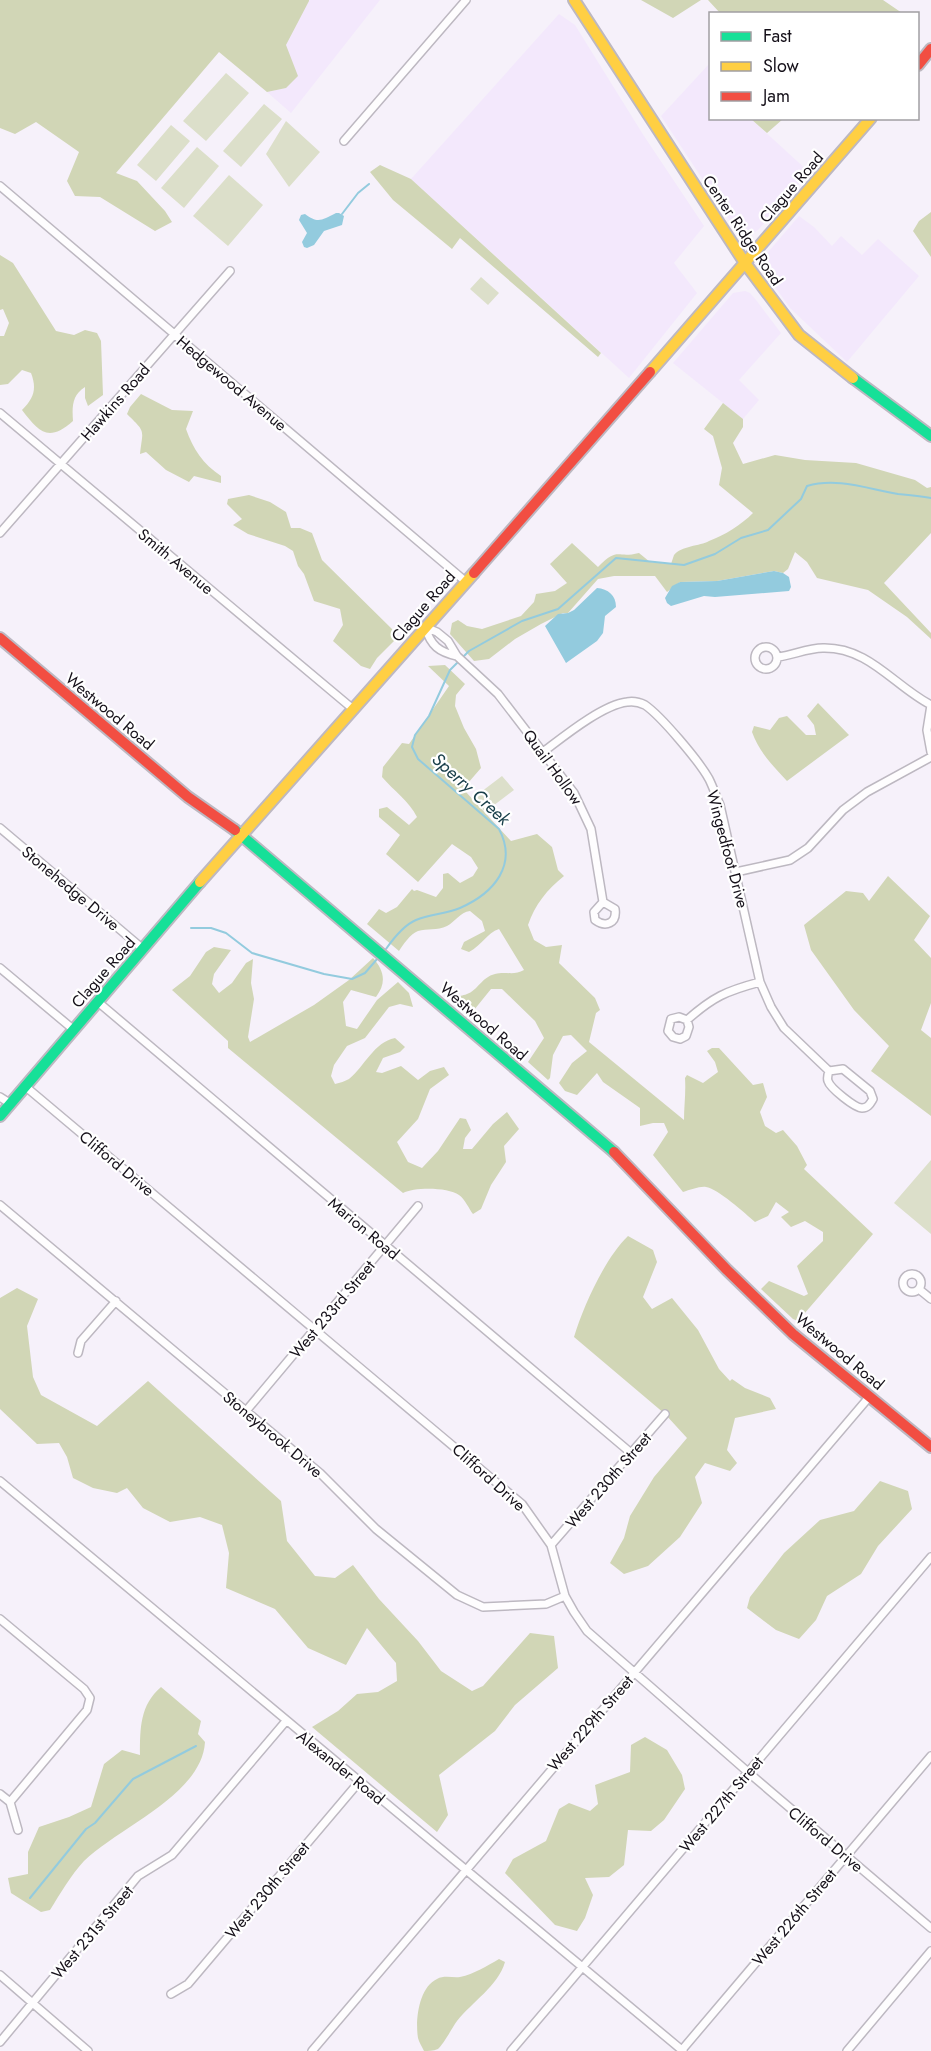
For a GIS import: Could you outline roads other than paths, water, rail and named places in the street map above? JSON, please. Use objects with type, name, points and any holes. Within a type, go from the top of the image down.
[{"type":"main road","name":"Center Ridge Road","points":[[574,0],[745,263],[799,335],[823,356],[931,436]]},
{"type":"main road","points":[[919,64],[931,49]]},
{"type":"main road","name":"Clague Road","points":[[0,1116],[242,834],[572,462],[869,120]]},
{"type":"main road","name":"Westwood Road","points":[[0,638],[188,797],[242,834],[620,1157],[727,1270],[786,1327],[931,1447]]},
{"type":"street","points":[[344,141],[466,0]]},
{"type":"street","name":"Hedgewood Avenue","points":[[0,186],[465,581]]},
{"type":"street","name":"Hawkins Road","points":[[0,533],[230,271]]},
{"type":"street","name":"Smith Avenue","points":[[0,413],[353,709]]},
{"type":"street","name":"Quail Hollow","points":[[425,627],[429,641],[444,653],[457,656]]},
{"type":"street","name":"Quail Hollow","points":[[425,627],[437,632],[448,641],[457,656],[498,694],[574,793],[588,820],[596,848],[603,902]]},
{"type":"street","points":[[736,872],[790,860],[808,848],[843,810],[867,792],[931,754],[927,730],[931,705],[916,697],[878,666],[856,654],[823,648],[778,657]]},
{"type":"street","name":"Wingedfoot Drive","points":[[543,752],[578,726],[613,706],[625,702],[636,702],[645,706],[695,758],[709,779],[720,805],[760,982],[771,1007],[784,1028],[829,1071]]},
{"type":"street","name":"Stonehedge Drive","points":[[0,828],[143,949]]},
{"type":"street","points":[[0,968],[74,1030]]},
{"type":"street","points":[[687,1020],[710,1000],[729,990],[760,982]]},
{"type":"street","name":"Marion Road","points":[[98,1002],[631,1453]]},
{"type":"street","name":"Wingedfoot Drive","points":[[843,1069],[870,1090],[873,1095],[870,1104],[865,1108],[854,1105],[832,1087],[828,1080],[829,1071],[843,1069]]},
{"type":"street","name":"Clifford Drive","points":[[26,1087],[522,1504],[550,1545],[565,1596],[587,1631],[748,1773],[931,1928]]},
{"type":"street","points":[[0,1097],[11,1104]]},
{"type":"street","name":"Stoneybrook Drive","points":[[0,1204],[320,1473],[376,1529],[438,1582],[465,1600],[483,1607],[546,1604],[565,1596]]},
{"type":"street","name":"West 233rd Street","points":[[246,1411],[418,1206]]},
{"type":"street","points":[[920,1290],[931,1299]]},
{"type":"street","points":[[78,1353],[81,1341],[116,1301]]},
{"type":"street","name":"West 229th Street","points":[[312,2051],[870,1396]]},
{"type":"street","name":"West 230th Street","points":[[550,1545],[665,1414]]},
{"type":"street","name":"Alexander Road","points":[[0,1481],[682,2051]]},
{"type":"street","name":"West 227th Street","points":[[512,2051],[931,1557]]},
{"type":"street","points":[[0,1619],[84,1689],[90,1698],[87,1710],[10,1802]]},
{"type":"street","name":"West 231st Street","points":[[0,2042],[138,1876],[172,1855],[286,1722]]},
{"type":"street","name":"West 226th Street","points":[[682,2051],[931,1756]]},
{"type":"street","name":"West 230th Street","points":[[171,1994],[188,1984],[359,1782]]},
{"type":"street","points":[[0,1794],[10,1802],[18,1830]]},
{"type":"street","points":[[847,2051],[931,1952]]},
{"type":"street","points":[[0,1975],[88,2051]]},
{"type":"water","points":[[336,213],[344,216],[342,225],[324,231],[314,245],[304,247],[302,242],[307,233],[299,220],[301,215],[305,214],[320,220]]},
{"type":"water","points":[[774,571],[789,577],[791,587],[789,591],[704,596],[671,606],[665,598],[672,586],[680,582],[717,581]]},
{"type":"water","points":[[597,588],[611,593],[616,607],[605,616],[603,633],[597,641],[566,663],[545,626],[558,614],[574,610]]},
{"type":"waterway","points":[[342,214],[358,193],[369,184]]},
{"type":"waterway","name":"Sperry Creek","points":[[386,949],[412,922],[449,912],[472,902],[492,886],[504,866],[506,854],[499,829],[418,759],[412,747],[415,735],[429,716],[450,670],[469,651],[522,621],[558,609],[616,558],[684,565],[715,554],[741,538],[768,530],[801,499],[807,486],[841,483],[931,498]]},
{"type":"waterway","name":"Sperry Creek","points":[[191,928],[211,928],[226,933],[252,953],[324,974],[352,979],[365,973],[378,958]]},
{"type":"waterway","points":[[30,1898],[86,1829],[95,1823],[133,1779],[196,1746]]}]
